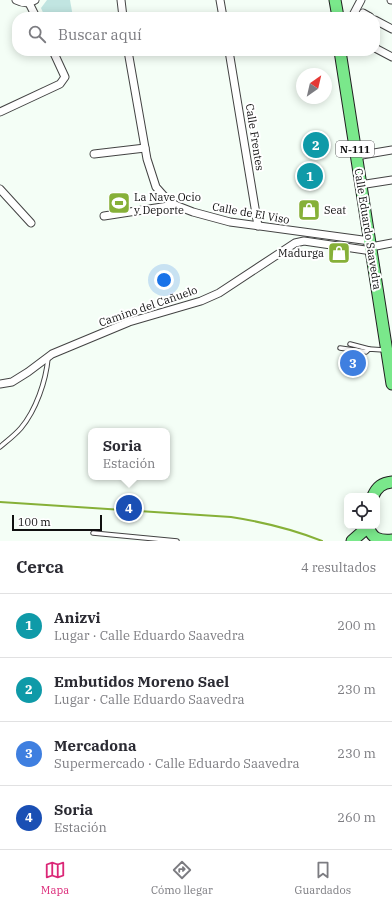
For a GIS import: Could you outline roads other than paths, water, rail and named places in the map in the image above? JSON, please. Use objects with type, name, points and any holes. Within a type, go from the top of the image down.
[{"type":"main road","points":[[334,0],[336,12]]},
{"type":"main road","name":"Calle Eduardo Saavedra","points":[[341,56],[390,352],[392,384]]},
{"type":"main road","name":"Calle Eduardo Saavedra","points":[[345,56],[362,155],[373,246]]},
{"type":"main road","points":[[374,493],[382,485],[392,482]]},
{"type":"main road","points":[[352,541],[365,529]]},
{"type":"main road","points":[[369,529],[372,540],[392,540]]},
{"type":"street","points":[[16,0],[19,2],[32,1],[35,12]]},
{"type":"street","points":[[121,0],[122,12]]},
{"type":"street","points":[[220,0],[222,12]]},
{"type":"street","points":[[355,12],[361,0]]},
{"type":"street","points":[[380,23],[392,29]]},
{"type":"street","points":[[380,51],[392,57]]},
{"type":"street","points":[[0,112],[60,84],[65,77],[55,56]]},
{"type":"street","name":"Calle de El Viso","points":[[129,56],[147,159],[156,187],[175,205],[193,212],[230,222],[373,246]]},
{"type":"street","name":"Calle Frentes","points":[[230,56],[258,226]]},
{"type":"street","points":[[94,154],[145,148]]},
{"type":"street","points":[[362,155],[392,150]]},
{"type":"street","points":[[366,184],[392,180]]},
{"type":"street","points":[[0,189],[13,209],[31,223]]},
{"type":"street","points":[[104,216],[175,205]]},
{"type":"street","name":"Camino del Cañuelo","points":[[0,384],[12,382],[48,357],[129,322],[201,301],[295,244],[304,241],[373,246]]},
{"type":"street","points":[[373,246],[392,243]]},
{"type":"lane","points":[[350,344],[390,352]]},
{"type":"lane","points":[[340,348],[366,352],[369,349]]},
{"type":"lane","points":[[0,447],[21,428],[38,400],[47,368],[48,357]]},
{"type":"lane","points":[[93,533],[177,541]]},
{"type":"railway","points":[[0,502],[231,517],[277,526],[322,541]]},
{"type":"place","name":"Embutidos Moreno Sael","points":[[316,145]]},
{"type":"place","name":"Anizvi","points":[[310,176]]},
{"type":"place","name":"La Nave Ocio y Deporte","points":[[119,203]]},
{"type":"place","name":"Seat","points":[[309,210]]},
{"type":"place","name":"Madurga","points":[[339,253]]},
{"type":"place","name":"Mercadona","points":[[353,363]]},
{"type":"place","name":"Soria","points":[[129,508]]}]
